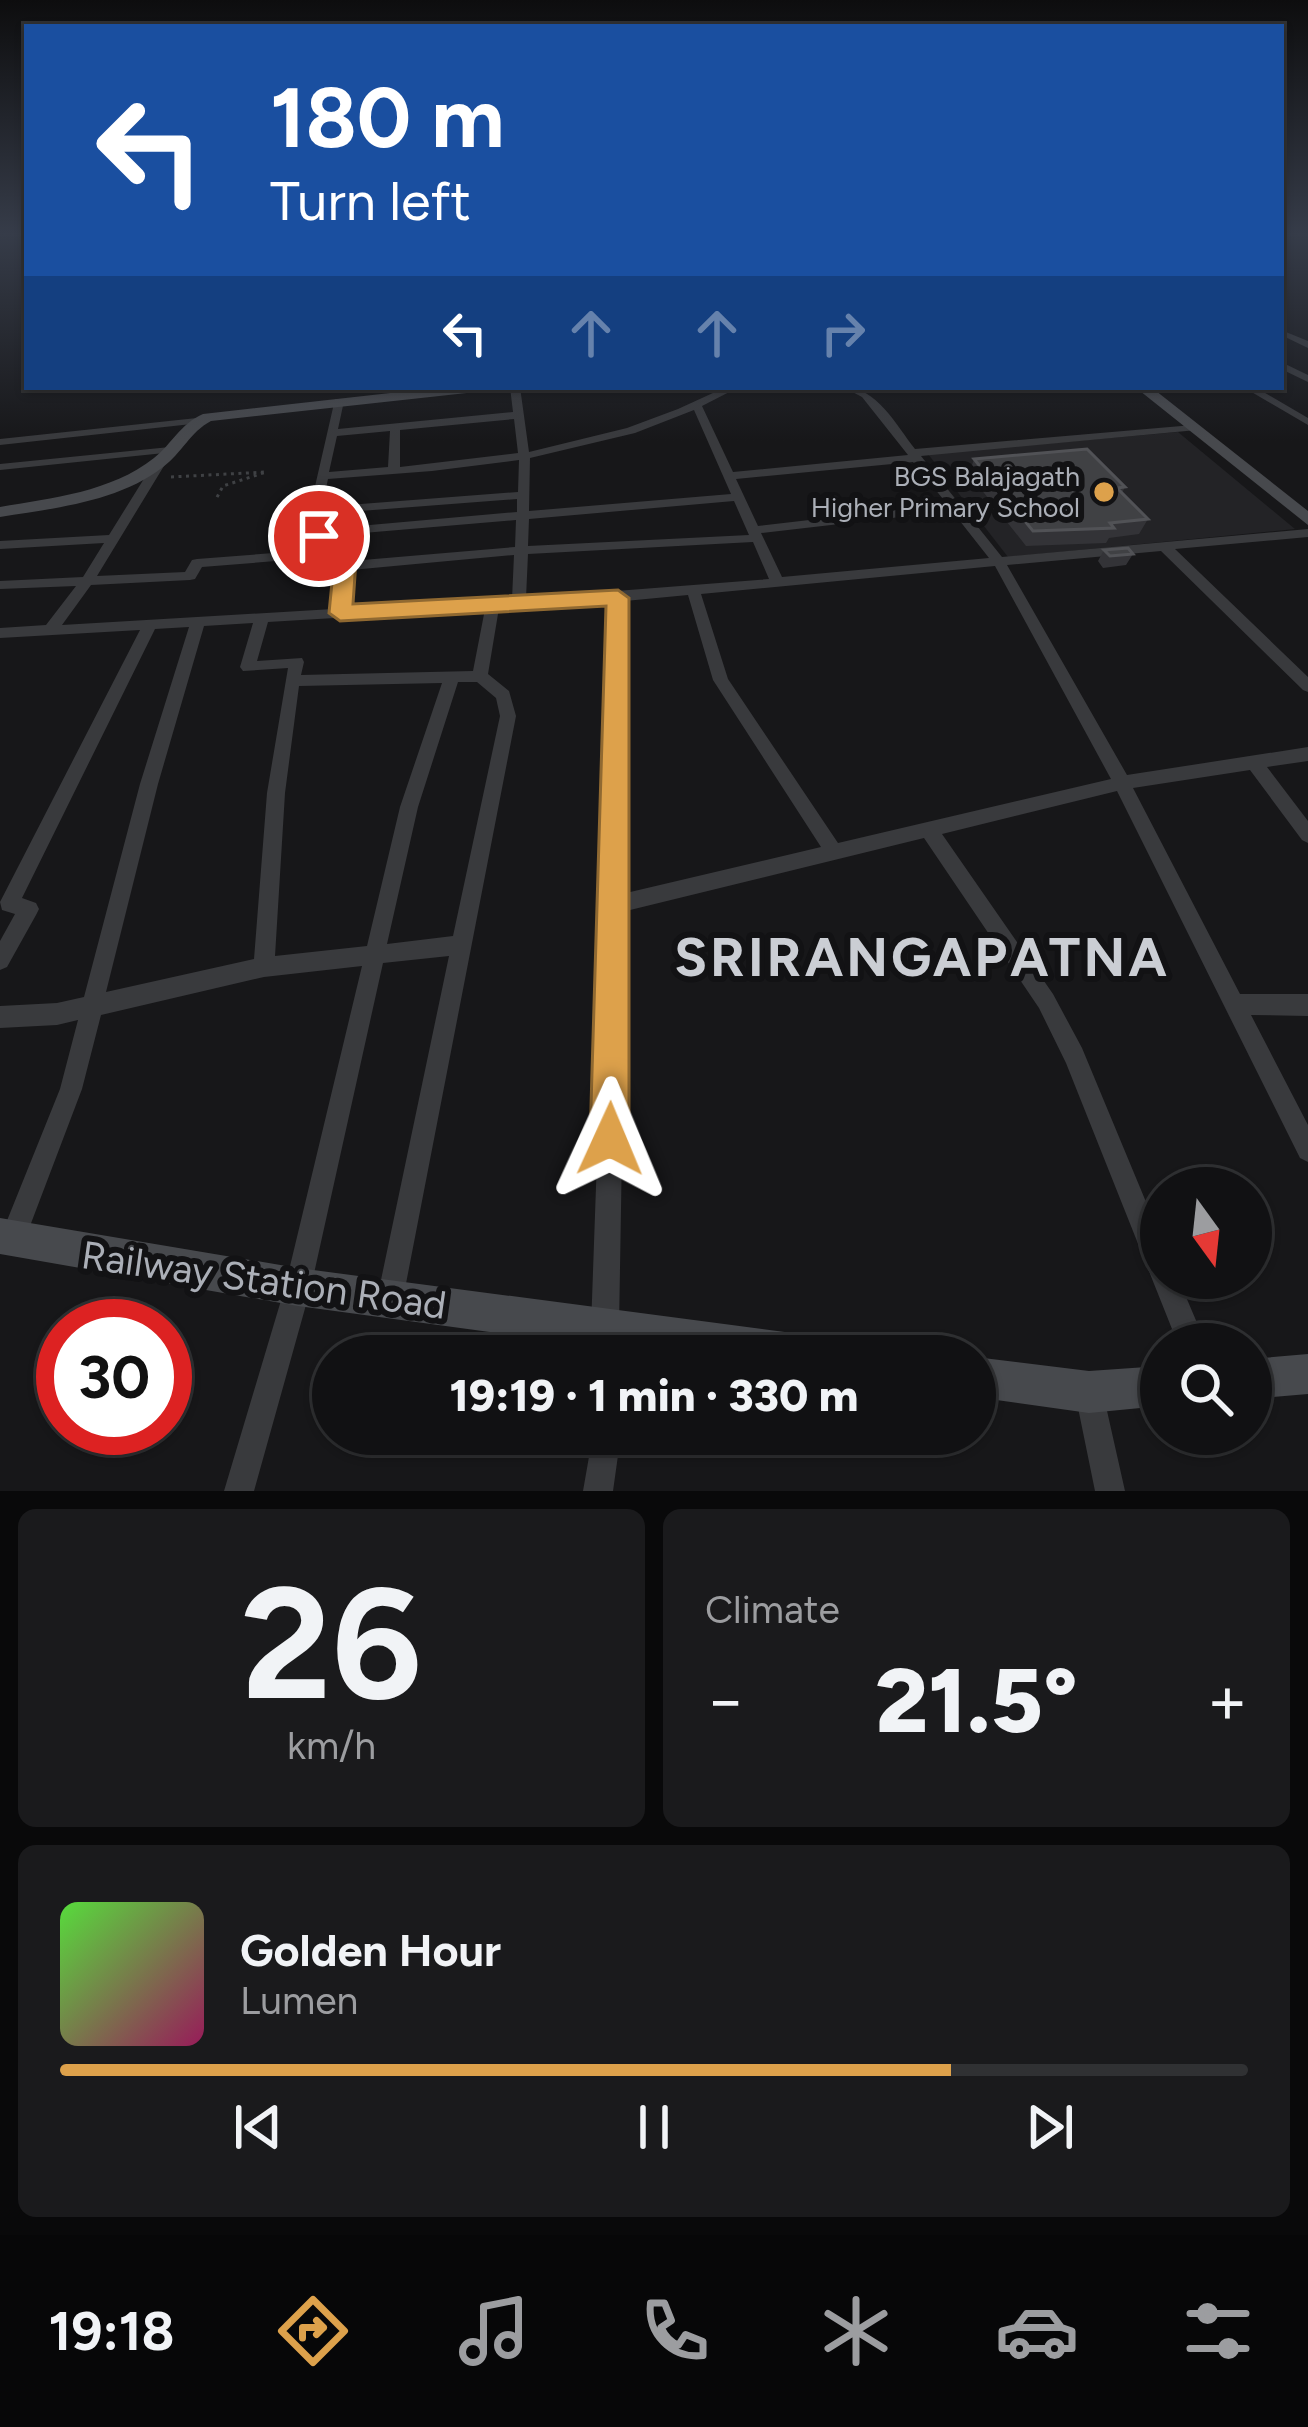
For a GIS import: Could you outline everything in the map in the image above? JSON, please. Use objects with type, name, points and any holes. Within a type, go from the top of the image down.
[{"type":"street","points":[[0,442],[197,421],[235,411],[454,390]]},
{"type":"street","points":[[515,390],[526,460],[519,602]]},
{"type":"street","points":[[322,476],[526,460],[611,440],[728,390]]},
{"type":"street","points":[[856,390],[866,394],[999,562],[1122,783],[1308,1150]]},
{"type":"street","points":[[1146,390],[1308,520]]},
{"type":"street","points":[[1253,390],[1308,422]]},
{"type":"street","points":[[339,401],[315,511],[318,533],[342,559],[340,613]]},
{"type":"street","points":[[697,406],[778,583]]},
{"type":"street","points":[[332,433],[519,415]]},
{"type":"street","points":[[50,630],[87,581],[165,455],[197,421]]},
{"type":"street","points":[[394,470],[395,427]]},
{"type":"street","points":[[728,476],[1192,428]]},
{"type":"street","points":[[0,467],[165,455]]},
{"type":"street","points":[[0,512],[112,486],[165,455]]},
{"type":"street","points":[[315,511],[523,495]]},
{"type":"street","points":[[318,533],[737,497]]},
{"type":"street","points":[[0,585],[190,576],[197,563],[521,550],[755,534],[956,507]]},
{"type":"street","points":[[0,633],[618,598],[1308,533]]},
{"type":"street","points":[[0,545],[112,539]]},
{"type":"street","points":[[1165,547],[1308,686]]},
{"type":"street","points":[[693,590],[721,680],[834,852]]},
{"type":"street","points":[[615,1335],[618,598]]},
{"type":"street","points":[[480,676],[493,604]]},
{"type":"street","points":[[262,618],[248,667],[297,662],[277,794],[264,967]]},
{"type":"street","points":[[6,1238],[71,1089],[96,1006],[149,784],[198,621]]},
{"type":"street","points":[[0,960],[29,909],[9,904],[150,624]]},
{"type":"street","points":[[292,681],[480,676],[503,695],[508,716],[390,1299]]},
{"type":"street","points":[[239,1491],[298,1287],[409,807],[452,677]]},
{"type":"street","points":[[616,904],[1122,783],[1308,754]]},
{"type":"street","points":[[1254,762],[1308,835]]},
{"type":"street","points":[[928,830],[1046,1000],[1140,1218]]},
{"type":"street","points":[[0,1017],[57,1014],[264,967],[461,945]]},
{"type":"street","points":[[1234,1004],[1308,1005]]},
{"type":"street","name":"Railway Station Road","points":[[6,1238],[598,1335]]},
{"type":"street","points":[[1272,1377],[1308,1374]]},
{"type":"street","points":[[996,1380],[1089,1393],[1140,1389]]},
{"type":"street","points":[[1089,1393],[1110,1491]]},
{"type":"street","points":[[598,1491],[604,1455]]},
{"type":"path","points":[[174,477],[266,472],[223,486],[215,501]]},
{"type":"shaded area","name":"BGS Balajagath Higher Primary School","points":[[1178,432],[1295,529],[1008,557],[928,454]]},
{"type":"building","points":[[1087,449],[1125,487],[1117,488],[1148,519],[1110,523],[1114,528],[1033,531],[974,459]]},
{"type":"building","points":[[1128,548],[1133,554],[1110,556],[1104,550]]},
{"type":"place","name":"BGS Balajagath Higher Primary School","points":[[1104,492]]},
{"type":"district","name":"SRIRANGAPATNA","points":[[922,957]]},
{"type":"route","points":[[319,536],[345,561],[340,613],[618,598],[610,1139]]}]
